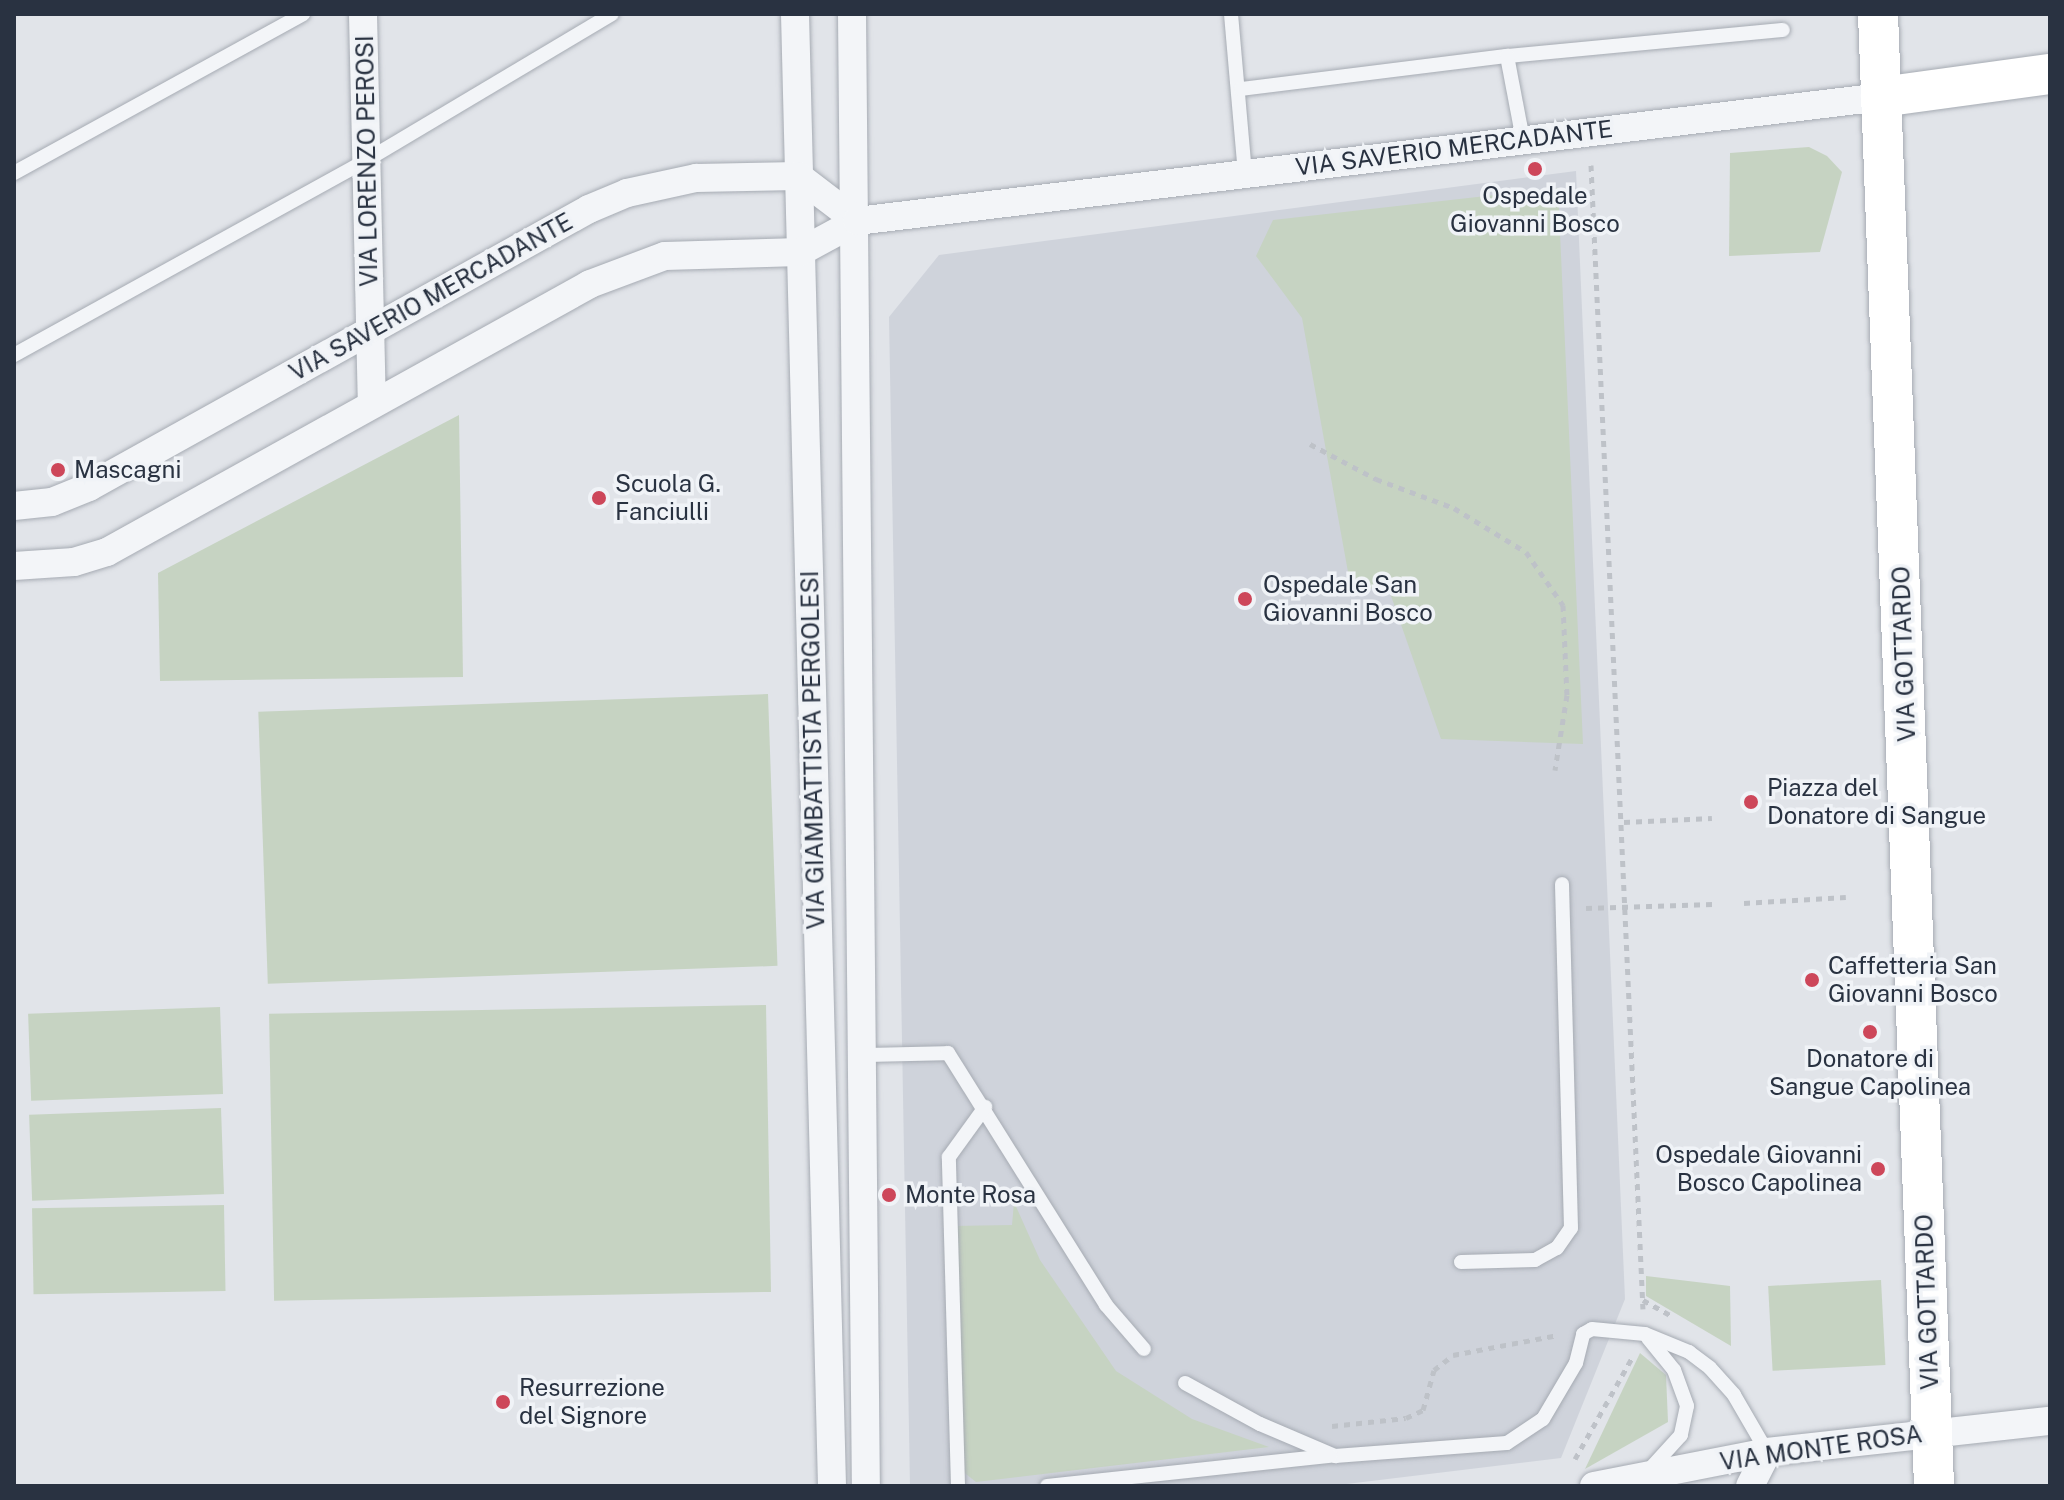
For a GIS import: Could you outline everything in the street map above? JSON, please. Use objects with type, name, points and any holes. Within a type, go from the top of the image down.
[{"type":"street","name":"VIA LORENZO PEROSI","points":[[363,14],[372,404]]},
{"type":"street","name":"VIA GIAMBATTISTA PERGOLESI","points":[[795,14],[832,1486]]},
{"type":"street","name":"VIA GIAMBATTISTA PERGOLESI","points":[[852,14],[857,221],[866,1486]]},
{"type":"street","name":"VIA GOTTARDO","points":[[1878,14],[1934,1486]]},
{"type":"street","name":"VIA SAVERIO MERCADANTE","points":[[14,566],[74,562],[107,552],[372,404],[635,265],[691,252],[800,252],[857,221],[2050,74]]},
{"type":"street","points":[[798,176],[857,221]]},
{"type":"street","name":"VIA SAVERIO MERCADANTE","points":[[14,506],[81,491],[610,200],[696,178],[798,176]]},
{"type":"street","name":"VIA MONTE ROSA","points":[[1594,1486],[1767,1452],[1931,1431],[2050,1421]]},
{"type":"street","points":[[1750,1486],[1767,1452]]},
{"type":"lane","points":[[14,173],[303,14]]},
{"type":"lane","points":[[14,355],[367,160],[612,14]]},
{"type":"lane","points":[[1231,14],[1241,89],[1245,174]]},
{"type":"lane","points":[[1241,89],[1507,56],[1783,30]]},
{"type":"lane","points":[[1507,56],[1523,140]]},
{"type":"lane","points":[[1461,1262],[1535,1260],[1557,1248],[1571,1228],[1562,884]]},
{"type":"lane","points":[[863,1055],[948,1053],[985,1107],[1106,1305],[1144,1349]]},
{"type":"lane","points":[[958,1486],[949,1157],[985,1107]]},
{"type":"lane","points":[[1047,1486],[1335,1456],[1507,1443],[1543,1419],[1576,1363],[1583,1334],[1592,1329],[1645,1334],[1689,1352],[1710,1368],[1739,1401],[1767,1452]]},
{"type":"lane","points":[[1637,1479],[1674,1445],[1687,1415],[1680,1381],[1645,1334]]},
{"type":"lane","points":[[1185,1383],[1260,1424],[1335,1456]]},
{"type":"path","points":[[1568,1472],[1645,1334],[1628,906],[1589,132]]},
{"type":"path","points":[[1310,444],[1376,479],[1454,508],[1526,552],[1563,605],[1567,695],[1555,770]]},
{"type":"path","points":[[1624,822],[1712,818]]},
{"type":"path","points":[[1744,903],[1846,897]]},
{"type":"path","points":[[1563,909],[1713,904]]},
{"type":"path","points":[[1327,1426],[1406,1418],[1423,1410],[1434,1370],[1453,1355],[1536,1336],[1583,1334]]},
{"type":"shaded area","name":"Ospedale San Giovanni Bosco","points":[[1576,171],[1625,1299],[1561,1458],[1330,1486],[910,1486],[889,317],[939,255]]},
{"type":"green space","points":[[1809,147],[1827,156],[1842,172],[1820,252],[1729,256],[1730,153]]},
{"type":"green space","points":[[1558,188],[1583,744],[1441,739],[1390,593],[1350,583],[1302,318],[1256,256],[1273,220]]},
{"type":"green space","points":[[459,415],[463,677],[160,681],[158,573]]},
{"type":"green space","points":[[768,694],[777,966],[268,984],[258,712]]},
{"type":"green space","points":[[766,1005],[771,1292],[274,1301],[269,1014]]},
{"type":"green space","points":[[220,1007],[223,1094],[31,1101],[28,1014]]},
{"type":"green space","points":[[221,1108],[224,1194],[32,1201],[29,1115]]},
{"type":"green space","points":[[1014,1202],[1040,1260],[1116,1371],[1192,1419],[1269,1447],[976,1482],[961,1470],[951,1226],[1012,1225]]},
{"type":"green space","points":[[224,1205],[226,1291],[34,1294],[32,1208]]},
{"type":"green space","points":[[1646,1276],[1730,1286],[1731,1346],[1646,1296]]},
{"type":"green space","points":[[1881,1280],[1885,1365],[1773,1371],[1768,1286]]},
{"type":"green space","points":[[1640,1353],[1666,1375],[1668,1422],[1585,1469]]},
{"type":"place","name":"Ospedale Giovanni Bosco","points":[[1535,169]]},
{"type":"place","name":"Mascagni","points":[[58,470]]},
{"type":"place","name":"Scuola G. Fanciulli","points":[[599,498]]},
{"type":"place","name":"Ospedale San Giovanni Bosco","points":[[1245,599]]},
{"type":"place","name":"Piazza del Donatore di Sangue","points":[[1751,802]]},
{"type":"place","name":"Caffetteria San Giovanni Bosco","points":[[1812,980]]},
{"type":"place","name":"Donatore di Sangue Capolinea","points":[[1870,1032]]},
{"type":"place","name":"Ospedale Giovanni Bosco Capolinea","points":[[1878,1169]]},
{"type":"place","name":"Monte Rosa","points":[[889,1195]]},
{"type":"place","name":"Resurrezione del Signore","points":[[503,1402]]}]
